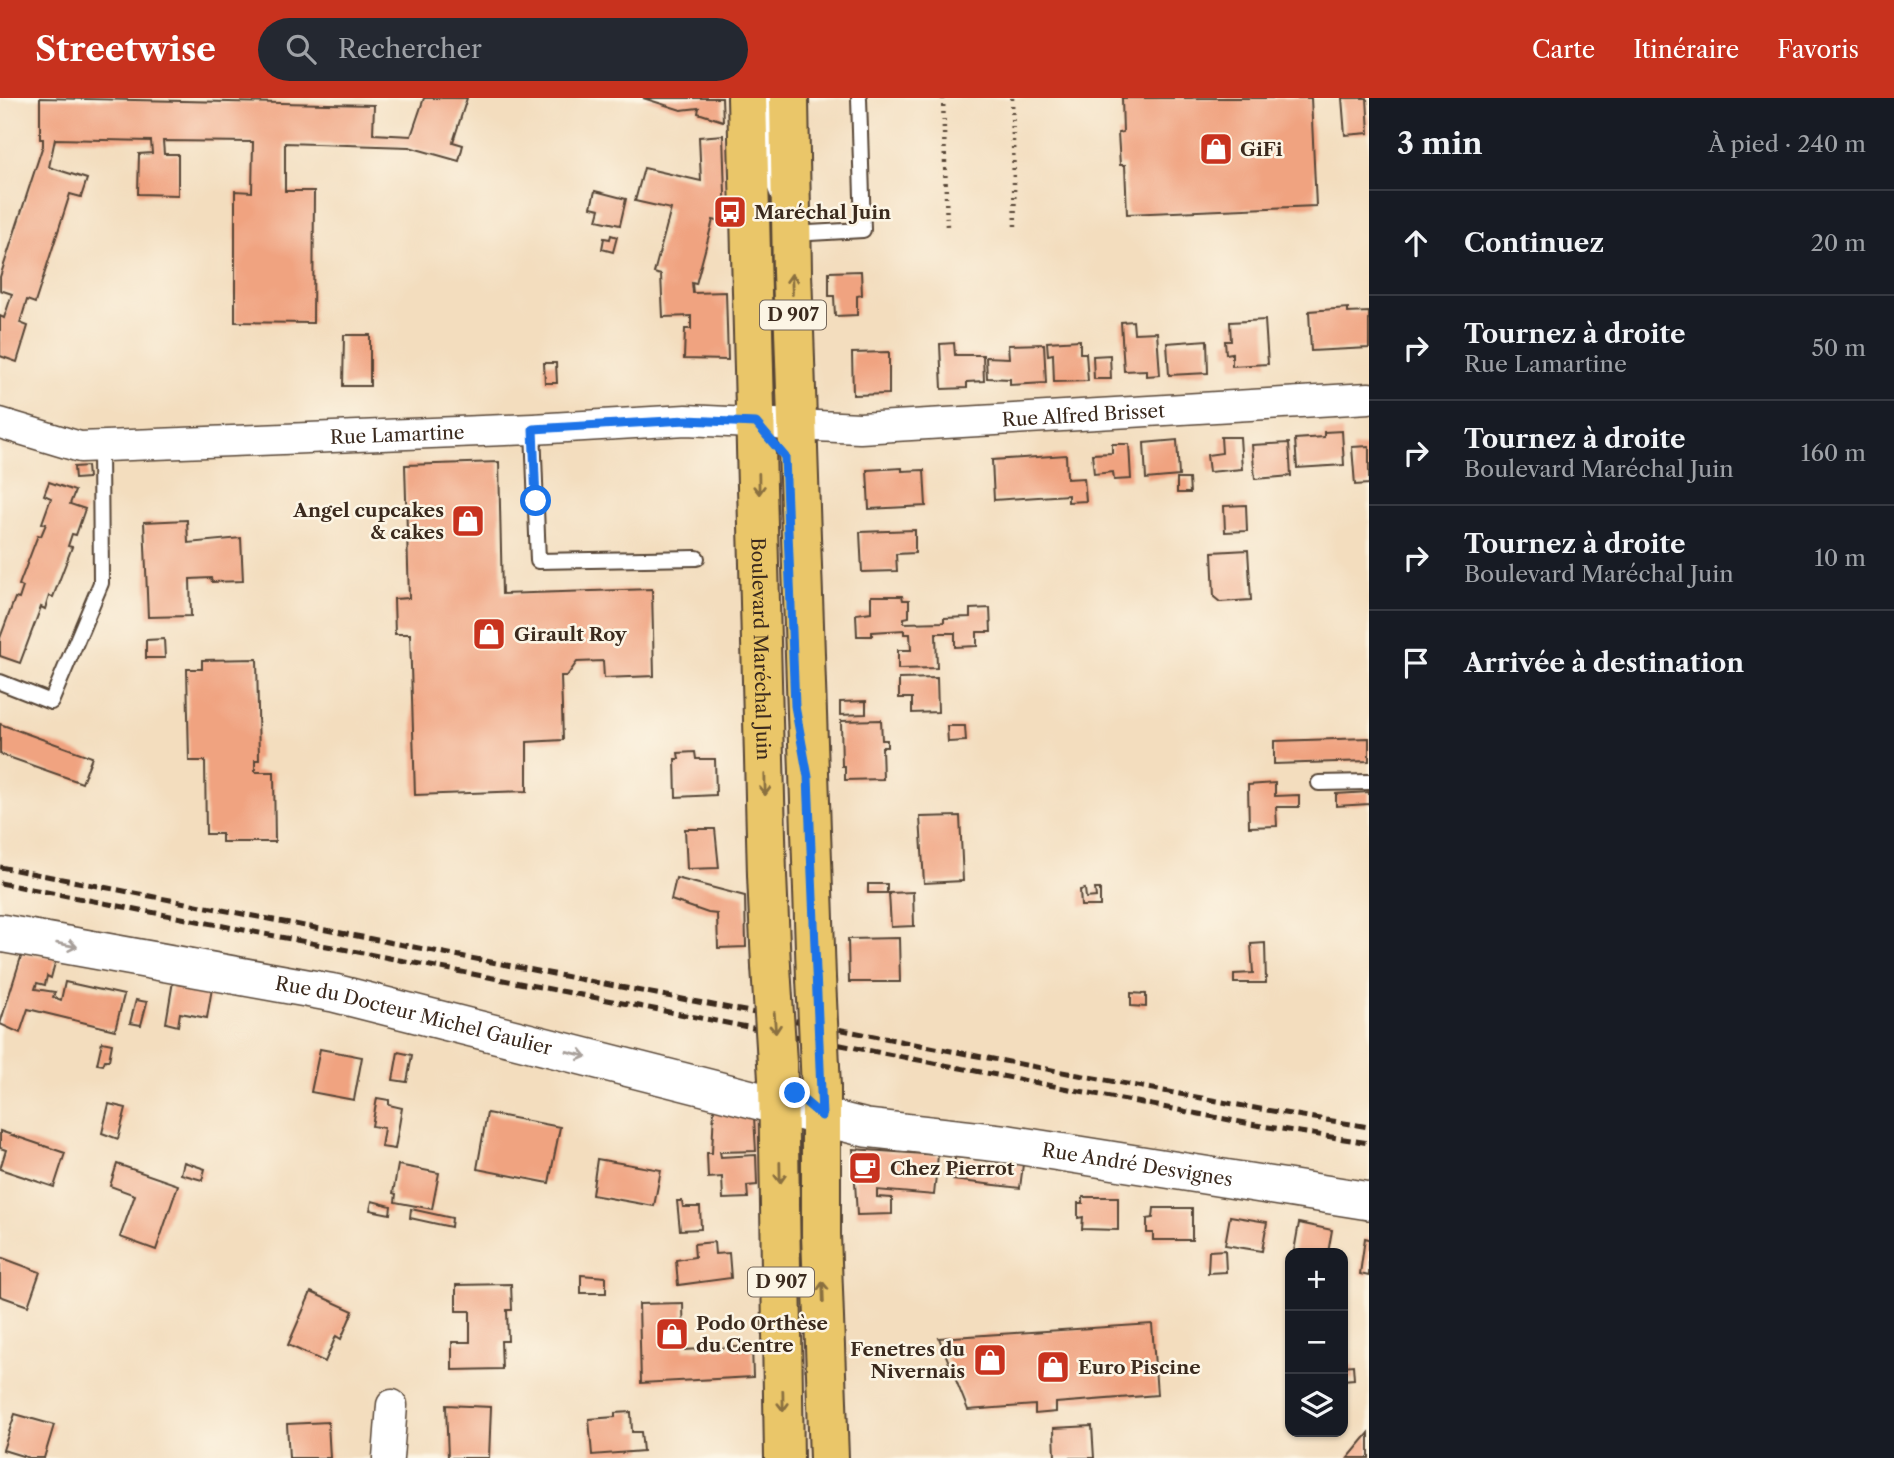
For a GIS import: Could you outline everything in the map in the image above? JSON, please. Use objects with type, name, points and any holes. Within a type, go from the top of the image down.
[{"type":"main road","name":"Boulevard Maréchal Juin","points":[[747,98],[767,875],[792,972]]},
{"type":"main road","name":"Boulevard Maréchal Juin","points":[[789,98],[790,219],[808,777],[792,972],[799,1096]]},
{"type":"main road","name":"D 907","points":[[784,1458],[799,1096]]},
{"type":"main road","name":"D 907","points":[[799,1096],[821,1234],[829,1458]]},
{"type":"street","points":[[768,98],[769,151],[790,219]]},
{"type":"street","name":"Boulevard Maréchal Juin","points":[[752,220],[765,254],[772,397],[797,425]]},
{"type":"street","name":"Rue Alfred Brisset","points":[[797,425],[860,428],[1369,398]]},
{"type":"street","name":"Rue Lamartine","points":[[0,423],[80,447],[533,429],[686,420],[797,425]]},
{"type":"street","name":"Boulevard Maréchal Juin","points":[[756,423],[785,457],[795,706],[808,777]]},
{"type":"street","name":"Rue du Docteur Michel Gaulier","points":[[0,933],[334,993],[799,1096]]},
{"type":"street","name":"Rue André Desvignes","points":[[799,1096],[866,1128],[1009,1144],[1369,1201]]},
{"type":"street","points":[[388,1458],[391,1405]]},
{"type":"lane","points":[[790,219],[863,230],[859,98]]},
{"type":"lane","points":[[533,429],[538,561],[697,558]]},
{"type":"lane","points":[[0,682],[51,702],[101,583],[100,447]]},
{"type":"lane","points":[[1320,783],[1369,782]]},
{"type":"path","points":[[943,98],[947,228]]},
{"type":"path","points":[[1013,98],[1014,227]]},
{"type":"building","points":[[40,98],[374,105],[373,134],[411,136],[424,98],[467,98],[453,142],[463,145],[459,161],[409,147],[285,143],[285,191],[314,191],[313,323],[235,322],[235,191],[252,192],[253,142],[163,141],[164,154],[178,154],[178,195],[138,194],[139,154],[152,153],[151,141],[55,139],[49,167],[87,179],[81,197],[70,194],[35,303],[27,300],[20,323],[28,326],[17,362],[0,356],[0,316],[4,318],[12,294],[0,290],[0,277],[43,145],[43,139],[40,139]]},
{"type":"building","points":[[643,98],[722,98],[723,121],[698,113],[699,108],[681,110]]},
{"type":"building","name":"GiFi","points":[[1122,98],[1311,98],[1316,206],[1127,214],[1125,165],[1120,165],[1118,133],[1123,132]]},
{"type":"building","points":[[1342,98],[1367,98],[1369,133],[1345,135]]},
{"type":"building","points":[[723,135],[726,223],[713,220],[696,284],[692,283],[693,293],[726,292],[728,360],[684,359],[685,329],[691,329],[691,316],[663,317],[661,275],[654,273],[671,209],[635,201],[644,168],[701,181],[699,137]]},
{"type":"building","points":[[595,191],[626,199],[620,225],[597,220],[600,209],[591,207]]},
{"type":"building","points":[[611,235],[617,237],[613,252],[602,249],[604,238],[610,239]]},
{"type":"building","points":[[861,271],[862,295],[857,296],[857,315],[835,316],[834,296],[829,296],[829,272]]},
{"type":"building","points":[[1348,308],[1348,313],[1369,312],[1369,348],[1311,351],[1309,311]]},
{"type":"building","points":[[1265,320],[1268,364],[1232,366],[1232,353],[1226,354],[1225,341],[1231,341],[1230,322]]},
{"type":"building","points":[[1133,321],[1134,333],[1157,332],[1160,375],[1146,376],[1146,370],[1124,371],[1121,322]]},
{"type":"building","points":[[344,335],[370,335],[370,386],[343,386]]},
{"type":"building","points":[[1080,340],[1080,353],[1086,353],[1088,381],[1054,382],[1053,354],[1048,355],[1047,342]]},
{"type":"building","points":[[1207,340],[1208,373],[1169,375],[1167,343]]},
{"type":"building","points":[[954,343],[955,355],[983,355],[984,381],[967,382],[967,388],[942,389],[940,344]]},
{"type":"building","points":[[1044,344],[1046,383],[1010,385],[1010,379],[987,378],[986,357],[1009,358],[1008,345]]},
{"type":"building","points":[[889,352],[889,394],[853,395],[852,353]]},
{"type":"building","points":[[1110,355],[1111,379],[1094,379],[1093,356]]},
{"type":"building","points":[[544,363],[556,363],[557,383],[545,383]]},
{"type":"building","points":[[1342,431],[1344,465],[1297,468],[1295,439],[1324,437],[1324,432]]},
{"type":"building","points":[[1221,437],[1240,437],[1242,469],[1209,472],[1207,455],[1222,453]]},
{"type":"building","points":[[1177,440],[1179,476],[1146,479],[1144,443]]},
{"type":"building","points":[[1289,443],[1291,476],[1255,479],[1252,445]]},
{"type":"building","points":[[1112,444],[1129,444],[1131,479],[1114,480],[1113,472],[1094,474],[1092,454],[1112,453]]},
{"type":"building","points":[[1369,446],[1369,484],[1355,485],[1352,447]]},
{"type":"building","points":[[1066,455],[1067,479],[1084,478],[1086,501],[1068,502],[1068,495],[994,500],[992,460]]},
{"type":"building","points":[[499,462],[502,594],[652,589],[654,676],[604,678],[603,661],[577,662],[567,676],[561,676],[563,740],[527,742],[527,791],[415,795],[410,634],[395,634],[394,599],[409,598],[405,465]]},
{"type":"building","points":[[87,466],[88,478],[75,479],[74,467]]},
{"type":"building","points":[[902,468],[902,471],[924,470],[926,506],[869,509],[867,470]]},
{"type":"building","points":[[1177,479],[1189,479],[1190,493],[1177,493]]},
{"type":"building","points":[[49,482],[75,491],[70,504],[85,509],[76,535],[72,534],[68,546],[72,547],[53,597],[49,596],[45,609],[41,607],[20,663],[0,656],[0,638],[15,598],[19,599],[23,587],[19,585],[38,535],[41,536],[46,524],[42,523],[51,498],[44,495]]},
{"type":"building","points":[[1246,505],[1247,531],[1225,532],[1224,506]]},
{"type":"building","points":[[187,520],[188,543],[241,538],[243,581],[212,582],[211,578],[190,579],[191,616],[148,617],[144,522]]},
{"type":"building","points":[[915,530],[915,553],[896,554],[897,571],[862,572],[860,532]]},
{"type":"building","points":[[1248,550],[1251,600],[1220,602],[1214,597],[1212,552]]},
{"type":"building","points":[[871,596],[902,596],[903,600],[909,600],[909,617],[904,618],[904,623],[944,622],[944,618],[970,617],[970,609],[990,608],[991,632],[977,632],[977,646],[955,647],[955,633],[936,633],[937,668],[898,669],[898,650],[911,650],[910,634],[904,634],[904,630],[857,636],[856,614],[871,612]]},
{"type":"building","points":[[164,639],[165,658],[146,658],[146,640]]},
{"type":"building","points":[[257,659],[259,760],[255,760],[255,772],[274,772],[275,842],[222,842],[222,834],[206,834],[205,761],[189,761],[187,669],[202,669],[202,660]]},
{"type":"building","points":[[937,678],[938,712],[912,713],[912,698],[899,698],[899,679]]},
{"type":"building","points":[[866,701],[866,714],[840,715],[840,702]]},
{"type":"building","points":[[881,720],[882,740],[887,740],[887,747],[882,747],[883,779],[845,780],[841,721]]},
{"type":"building","points":[[0,724],[92,757],[82,783],[0,754]]},
{"type":"building","points":[[947,726],[965,726],[966,741],[948,742]]},
{"type":"building","points":[[1369,738],[1369,761],[1274,764],[1274,741]]},
{"type":"building","points":[[695,752],[696,759],[715,759],[716,795],[676,797],[675,759],[679,759],[678,753]]},
{"type":"building","points":[[1275,783],[1275,796],[1299,795],[1299,807],[1276,807],[1277,826],[1249,827],[1248,785]]},
{"type":"building","points":[[1369,792],[1369,804],[1336,806],[1336,794]]},
{"type":"building","points":[[960,816],[963,881],[924,883],[920,817]]},
{"type":"building","points":[[685,829],[715,829],[719,868],[687,869]]},
{"type":"building","points":[[676,878],[745,896],[746,947],[718,948],[717,914],[671,900]]},
{"type":"building","points":[[868,884],[887,884],[887,893],[868,893]]},
{"type":"building","points":[[1085,889],[1086,898],[1096,897],[1095,889],[1100,889],[1100,906],[1081,906],[1080,890]]},
{"type":"building","points":[[913,892],[914,926],[891,927],[889,893]]},
{"type":"building","points":[[899,938],[900,982],[849,982],[848,939]]},
{"type":"building","points":[[1265,943],[1266,983],[1234,983],[1234,974],[1253,973],[1251,944]]},
{"type":"building","points":[[22,954],[56,959],[51,978],[47,976],[45,985],[37,983],[35,989],[55,992],[53,997],[61,1000],[65,982],[124,995],[115,1030],[28,1009],[20,1033],[0,1024]]},
{"type":"building","points":[[173,981],[212,988],[207,1018],[180,1013],[178,1026],[166,1023]]},
{"type":"building","points":[[1131,993],[1146,994],[1146,1007],[1131,1006]]},
{"type":"building","points":[[136,1000],[147,1002],[141,1025],[130,1023]]},
{"type":"building","points":[[102,1042],[112,1044],[109,1060],[105,1060],[103,1065],[97,1064]]},
{"type":"building","points":[[320,1049],[362,1057],[354,1100],[311,1092]]},
{"type":"building","points":[[398,1052],[412,1055],[407,1082],[393,1080]]},
{"type":"building","points":[[377,1098],[389,1100],[389,1105],[402,1108],[395,1149],[381,1147],[384,1128],[372,1126]]},
{"type":"building","points":[[109,1104],[126,1108],[118,1139],[102,1133]]},
{"type":"building","points":[[714,1108],[754,1117],[756,1151],[720,1152],[721,1157],[756,1155],[757,1185],[747,1186],[748,1198],[723,1199],[722,1177],[708,1178],[707,1153],[712,1153]]},
{"type":"building","points":[[487,1113],[560,1127],[549,1183],[477,1169]]},
{"type":"building","points":[[0,1131],[65,1153],[54,1187],[0,1169],[6,1150],[0,1148]]},
{"type":"building","points":[[853,1149],[938,1155],[934,1195],[877,1190],[877,1197],[892,1198],[892,1214],[857,1215]]},
{"type":"building","points":[[955,1157],[1023,1164],[1020,1188],[953,1180]]},
{"type":"building","points":[[597,1159],[661,1170],[654,1206],[592,1195]]},
{"type":"building","points":[[184,1162],[205,1169],[202,1180],[181,1174]]},
{"type":"building","points":[[117,1164],[178,1185],[156,1250],[120,1237],[135,1195],[110,1186]]},
{"type":"building","points":[[398,1165],[439,1173],[432,1209],[395,1202],[396,1194],[393,1193]]},
{"type":"building","points":[[1083,1197],[1118,1197],[1118,1230],[1082,1229],[1083,1217],[1078,1218],[1078,1203],[1083,1203]]},
{"type":"building","points":[[372,1201],[391,1206],[390,1214],[370,1210]]},
{"type":"building","points":[[677,1201],[682,1201],[683,1207],[700,1207],[701,1229],[680,1230]]},
{"type":"building","points":[[1154,1208],[1192,1208],[1192,1240],[1153,1240],[1153,1233],[1147,1233],[1147,1219],[1153,1218]]},
{"type":"building","points":[[411,1209],[452,1218],[451,1227],[410,1218]]},
{"type":"building","points":[[1230,1216],[1267,1222],[1262,1251],[1225,1245]]},
{"type":"building","points":[[1299,1223],[1332,1230],[1329,1248],[1295,1248]]},
{"type":"building","points":[[1365,1238],[1369,1239],[1369,1276],[1360,1274]]},
{"type":"building","points":[[714,1242],[715,1254],[729,1253],[731,1278],[678,1285],[676,1260],[695,1257],[694,1244]]},
{"type":"building","points":[[1225,1250],[1226,1272],[1208,1273],[1209,1251]]},
{"type":"building","points":[[0,1257],[40,1272],[28,1306],[0,1296]]},
{"type":"building","points":[[581,1275],[606,1277],[606,1293],[581,1293]]},
{"type":"building","points":[[511,1284],[512,1310],[507,1310],[508,1341],[501,1341],[502,1369],[452,1370],[452,1342],[470,1342],[470,1311],[456,1311],[456,1285]]},
{"type":"building","points":[[311,1292],[353,1311],[341,1339],[336,1336],[325,1362],[288,1345]]},
{"type":"building","points":[[683,1303],[684,1350],[752,1346],[753,1377],[641,1383],[639,1304]]},
{"type":"building","name":"Euro Piscine","points":[[1152,1324],[1157,1395],[1056,1403],[1056,1412],[1035,1414],[1035,1405],[968,1410],[939,1338]]},
{"type":"building","points":[[1353,1365],[1354,1379],[1348,1380],[1348,1366]]},
{"type":"building","points":[[446,1405],[491,1407],[489,1458],[448,1458]]},
{"type":"building","points":[[631,1412],[632,1432],[641,1432],[643,1451],[592,1455],[589,1419],[615,1417],[615,1413]]},
{"type":"building","points":[[15,1414],[54,1425],[44,1458],[29,1458],[3,1450]]},
{"type":"building","points":[[328,1422],[330,1458],[289,1458],[287,1424]]},
{"type":"building","points":[[1092,1426],[1094,1458],[1055,1458],[1054,1428]]},
{"type":"building","points":[[1369,1433],[1369,1458],[1348,1458]]},
{"type":"railway","points":[[0,867],[972,1055],[1369,1127]]},
{"type":"railway","points":[[0,883],[1256,1125],[1369,1143]]},
{"type":"place","name":"GiFi","points":[[1216,149]]},
{"type":"place","name":"Maréchal Juin","points":[[730,212]]},
{"type":"place","name":"Angel cupcakes & cakes","points":[[468,521]]},
{"type":"place","name":"Girault Roy","points":[[489,634]]},
{"type":"place","name":"Chez Pierrot","points":[[865,1168]]},
{"type":"place","name":"Podo Orthèse du Centre","points":[[672,1334]]},
{"type":"place","name":"Fenetres du Nivernais","points":[[990,1360]]},
{"type":"place","name":"Euro Piscine","points":[[1053,1367]]},
{"type":"route","points":[[536,501],[533,429],[686,420],[756,423],[785,457],[795,706],[808,777],[822,1116],[795,1093]]}]
